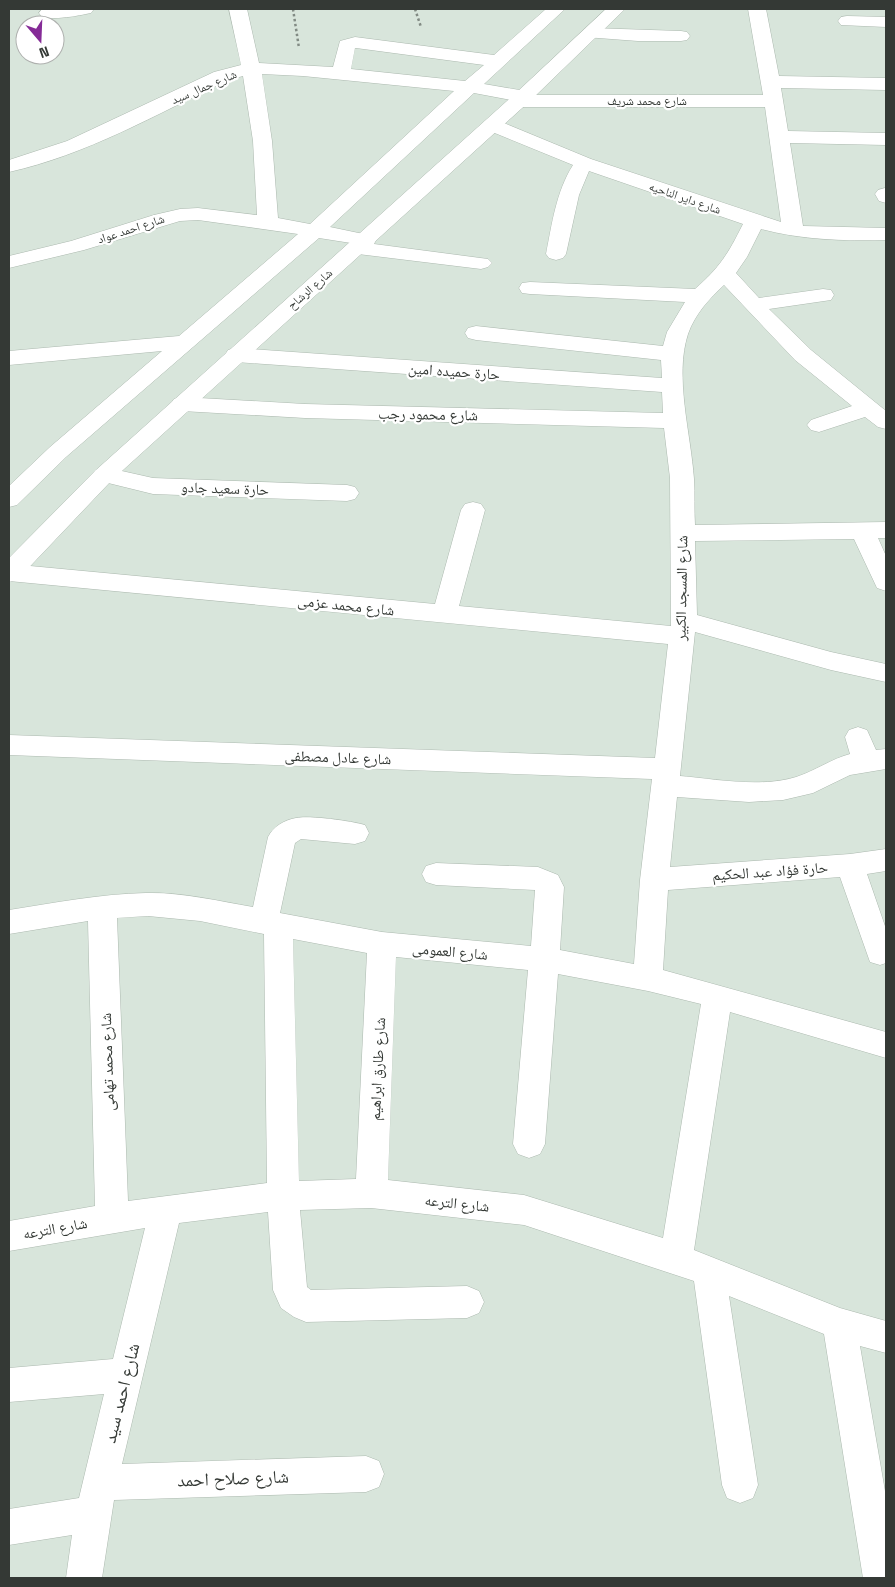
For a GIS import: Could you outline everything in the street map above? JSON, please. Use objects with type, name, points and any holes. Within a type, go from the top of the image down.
[{"type":"street","points":[[48,13],[85,9]]},
{"type":"street","points":[[238,9],[253,68],[263,140],[268,222]]},
{"type":"street","points":[[9,499],[58,452],[315,230],[401,149],[556,9]]},
{"type":"street","name":"شارع الرشاح","points":[[9,572],[104,475],[522,99],[616,9]]},
{"type":"street","points":[[757,9],[780,137],[793,231]]},
{"type":"street","points":[[847,21],[886,22]]},
{"type":"street","points":[[590,33],[681,36]]},
{"type":"street","points":[[341,74],[346,45],[355,42],[499,61]]},
{"type":"street","name":"شارع جمال سيد","points":[[9,166],[74,145],[125,123],[221,76],[253,68],[302,70],[470,87]]},
{"type":"street","points":[[771,82],[886,84]]},
{"type":"street","name":"شارع محمد شريف","points":[[470,87],[522,99],[774,101]]},
{"type":"street","name":"شارع داير الناحيه","points":[[492,125],[584,163],[755,221],[793,231],[821,234],[886,234]]},
{"type":"street","points":[[780,137],[886,140]]},
{"type":"street","points":[[556,254],[574,177],[584,163]]},
{"type":"street","name":"شارع احمد عواد","points":[[9,262],[77,246],[161,219],[198,214],[268,222],[315,230],[362,244],[481,263]]},
{"type":"street","name":"شارع المسجد الكبير","points":[[648,980],[654,880],[682,628],[682,478],[672,386],[672,354],[678,332],[700,296],[726,273],[737,257],[755,221]]},
{"type":"street","points":[[726,273],[753,305],[803,355],[881,416]]},
{"type":"street","points":[[530,288],[700,296]]},
{"type":"street","points":[[753,305],[823,295]]},
{"type":"street","points":[[476,333],[672,354]]},
{"type":"street","points":[[9,358],[185,342]]},
{"type":"street","name":"حارة حميده امين","points":[[236,355],[672,386]]},
{"type":"street","name":"شارع محمود رجب","points":[[182,404],[305,411],[675,421]]},
{"type":"street","points":[[819,425],[881,416]]},
{"type":"street","name":"حارة سعيد جادو","points":[[104,475],[153,486],[347,493]]},
{"type":"street","points":[[444,615],[473,510]]},
{"type":"street","points":[[862,530],[886,582]]},
{"type":"street","points":[[682,533],[886,530]]},
{"type":"street","name":"شارع محمد عزمى","points":[[9,572],[444,615],[682,628],[886,673]]},
{"type":"street","name":"شارع عادل مصطفى","points":[[9,744],[665,777],[737,790],[784,789],[812,783],[870,752]]},
{"type":"street","points":[[355,833],[297,828],[282,837],[271,924],[283,1196],[290,1290],[299,1303],[306,1306],[467,1302]]},
{"type":"street","name":"حارة فؤاد عبد الحكيم","points":[[654,880],[850,865],[886,860]]},
{"type":"street","points":[[850,865],[880,953]]},
{"type":"street","points":[[436,874],[538,878],[548,883],[550,887],[542,959],[529,1144]]},
{"type":"street","name":"شارع العمومى","points":[[9,922],[102,907],[148,904],[200,910],[382,944],[542,959],[717,996],[886,1045]]},
{"type":"street","name":"شارع محمد تهامى","points":[[102,907],[112,1218]]},
{"type":"street","name":"شارع طارق ابراهيم","points":[[371,1193],[382,944]]},
{"type":"street","points":[[676,1258],[717,996]]},
{"type":"street","name":"شارع الترعه","points":[[9,1236],[166,1210],[283,1196],[371,1193],[524,1210],[676,1258],[839,1324],[886,1337]]},
{"type":"street","name":"شارع احمد سيد","points":[[84,1578],[96,1498],[166,1210]]},
{"type":"street","points":[[709,1270],[740,1484]]},
{"type":"street","points":[[839,1324],[882,1578]]},
{"type":"street","points":[[9,1385],[126,1375]]},
{"type":"street","name":"شارع صلاح احمد","points":[[9,1527],[96,1498],[366,1474]]},
{"type":"path","points":[[293,9],[302,70]]}]
